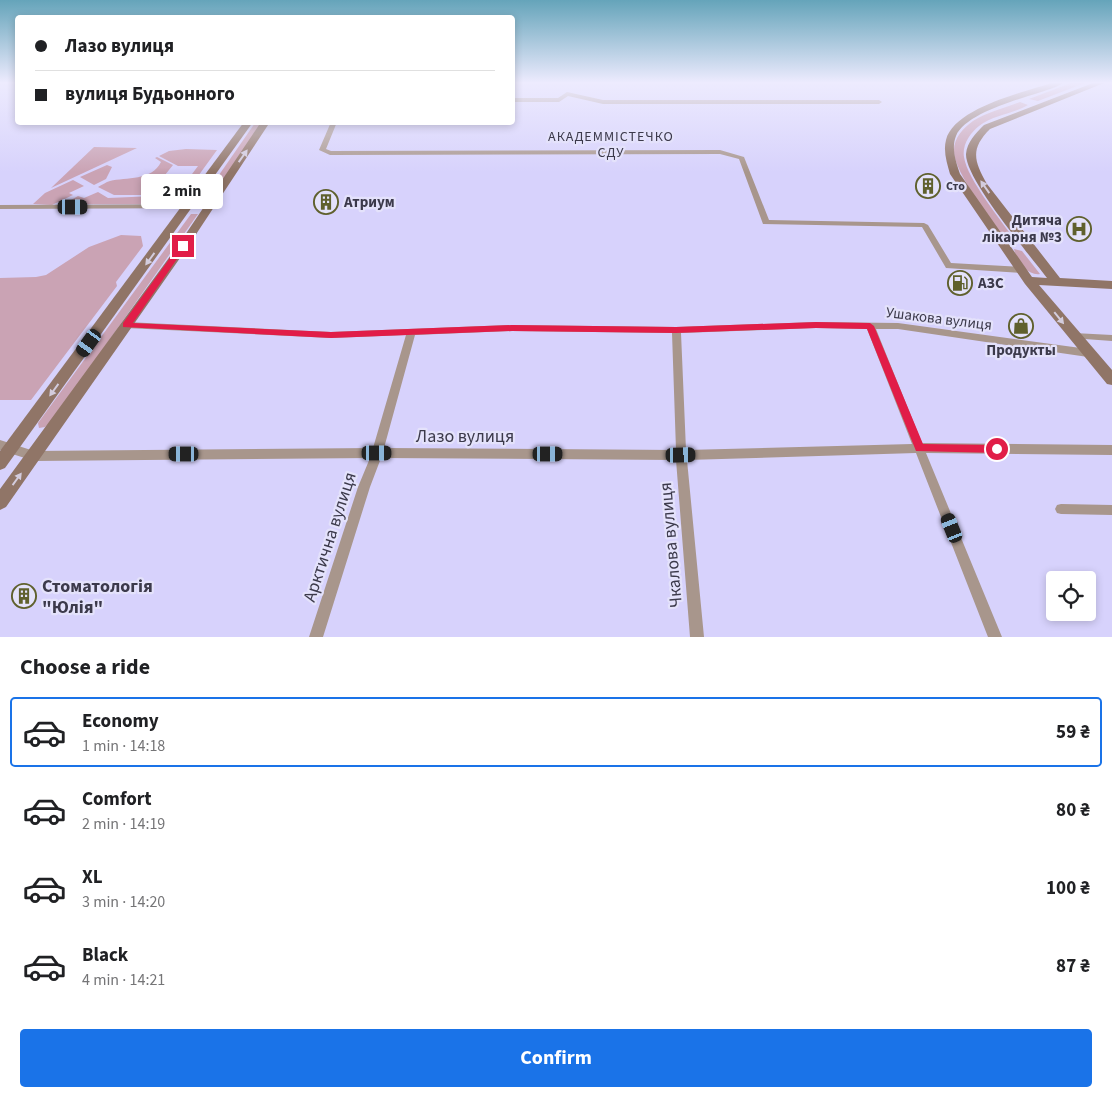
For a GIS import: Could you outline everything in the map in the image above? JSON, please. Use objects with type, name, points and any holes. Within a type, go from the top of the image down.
[{"type":"street","points":[[981,113],[966,120],[954,131],[949,148],[955,174],[1025,275],[1112,380]]},
{"type":"street","points":[[1022,113],[987,126],[977,135],[971,145],[970,155],[973,167],[983,185],[1056,282]]},
{"type":"street","points":[[0,463],[5,447],[248,125]]},
{"type":"street","points":[[0,502],[183,246],[264,125]]},
{"type":"street","points":[[333,125],[322,150],[330,153],[720,152],[742,158],[766,222],[924,225],[949,266],[1025,275],[1056,282],[1112,285]]},
{"type":"street","points":[[0,207],[209,206]]},
{"type":"street","name":"Ушакова вулиця","points":[[126,325],[331,335],[512,328],[676,330],[816,325],[898,326],[1088,353]]},
{"type":"street","points":[[870,326],[995,637]]},
{"type":"street","name":"Чкалова вулиця","points":[[676,330],[681,455],[697,637]]},
{"type":"street","name":"Арктична вулиця","points":[[316,637],[364,487],[377,453],[412,332]]},
{"type":"street","points":[[1074,336],[1112,338]]},
{"type":"street","name":"Лазо вулиця","points":[[5,447],[34,456],[377,453],[681,455],[920,448],[1112,450]]},
{"type":"street","points":[[1061,509],[1112,510]]},
{"type":"shaded area","points":[[990,113],[1010,113],[990,119],[976,129],[967,140],[964,148],[964,157],[978,189],[1017,243],[1016,245],[1006,242],[967,185],[954,152],[959,134],[973,121]]},
{"type":"shaded area","points":[[254,125],[262,125],[208,200],[201,201]]},
{"type":"shaded area","points":[[94,147],[137,148],[51,188]]},
{"type":"shaded area","points":[[186,149],[217,150],[180,201],[172,201],[198,166],[178,166],[159,156],[169,151]]},
{"type":"shaded area","points":[[157,157],[173,165],[152,191],[142,195],[114,195],[98,187],[110,181],[138,177],[151,172],[161,162],[155,158]]},
{"type":"shaded area","points":[[107,165],[112,167],[106,179],[94,185],[80,177]]},
{"type":"shaded area","points":[[73,180],[84,186],[69,193],[73,195],[52,205],[33,204],[45,193]]},
{"type":"shaded area","points":[[98,192],[108,198],[155,196],[144,204],[71,204],[71,200],[78,196],[84,198]]},
{"type":"shaded area","points":[[191,214],[198,214],[53,420],[45,427],[39,428],[38,423]]},
{"type":"shaded area","points":[[121,235],[141,236],[143,246],[116,282],[117,286],[31,400],[0,400],[0,278],[46,275],[89,247]]},
{"type":"shaded area","points":[[1014,249],[1022,251],[1040,274],[1027,270],[1017,258]]},
{"type":"place","name":"Сто","points":[[928,186]]},
{"type":"place","name":"Атриум","points":[[326,202]]},
{"type":"place","name":"Дитяча лікарня №3","points":[[1079,229]]},
{"type":"place","name":"АЗС","points":[[960,283]]},
{"type":"place","name":"Продукты","points":[[1021,326]]},
{"type":"place","name":"Стоматологія \"Юлія\"","points":[[24,596]]},
{"type":"district","name":"АКАДЕММІСТЕЧКО СДУ","points":[[611,146]]},
{"type":"route","points":[[183,246],[126,325],[331,335],[512,328],[676,330],[816,325],[870,326],[920,448],[997,449]]}]
